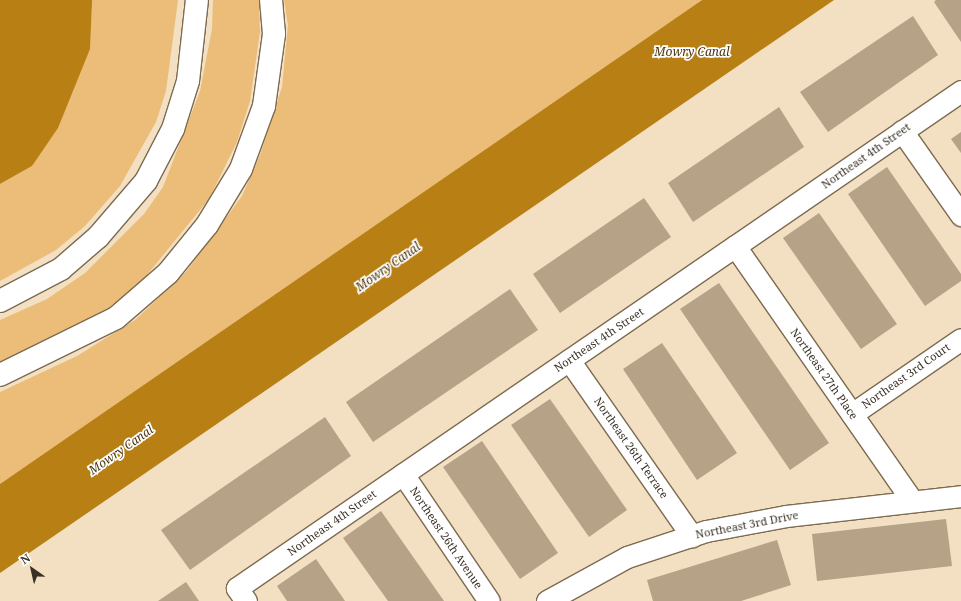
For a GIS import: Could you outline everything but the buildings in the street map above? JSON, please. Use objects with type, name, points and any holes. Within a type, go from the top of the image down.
[{"type":"highway","points":[[0,301],[61,269],[98,237],[146,181],[173,129],[188,81],[197,0]]},
{"type":"highway","points":[[0,375],[116,318],[168,273],[207,225],[241,169],[264,106],[274,34],[271,0]]},
{"type":"street","name":"Northeast 4th Street","points":[[242,595],[403,474],[961,91]]},
{"type":"street","points":[[902,132],[961,215]]},
{"type":"street","name":"Northeast 27th Place","points":[[735,246],[912,501]]},
{"type":"street","name":"Northeast 3rd Court","points":[[852,414],[961,339]]},
{"type":"street","name":"Northeast 26th Terrace","points":[[569,360],[692,536]]},
{"type":"street","name":"Northeast 26th Avenue","points":[[403,474],[489,601]]},
{"type":"street","name":"Northeast 3rd Drive","points":[[547,601],[627,557],[692,536],[786,516],[961,496]]},
{"type":"shaded area","points":[[92,0],[178,0],[166,91],[156,122],[120,186],[85,226],[56,250],[0,281],[0,184],[32,166],[90,49]]},
{"type":"shaded area","points":[[213,0],[259,0],[260,32],[250,101],[237,142],[209,199],[142,281],[107,309],[78,328],[0,366],[0,320],[47,299],[85,273],[144,214],[163,187],[200,91],[212,29]]},
{"type":"shaded area","points":[[284,0],[702,0],[0,484],[0,392],[77,356],[135,320],[186,272],[242,196],[260,155],[282,87],[288,25]]},
{"type":"water","points":[[0,0],[92,0],[92,3],[90,49],[58,128],[32,166],[0,184]]},
{"type":"water","name":"Mowry Canal","points":[[702,0],[834,0],[0,573],[0,484]]}]
